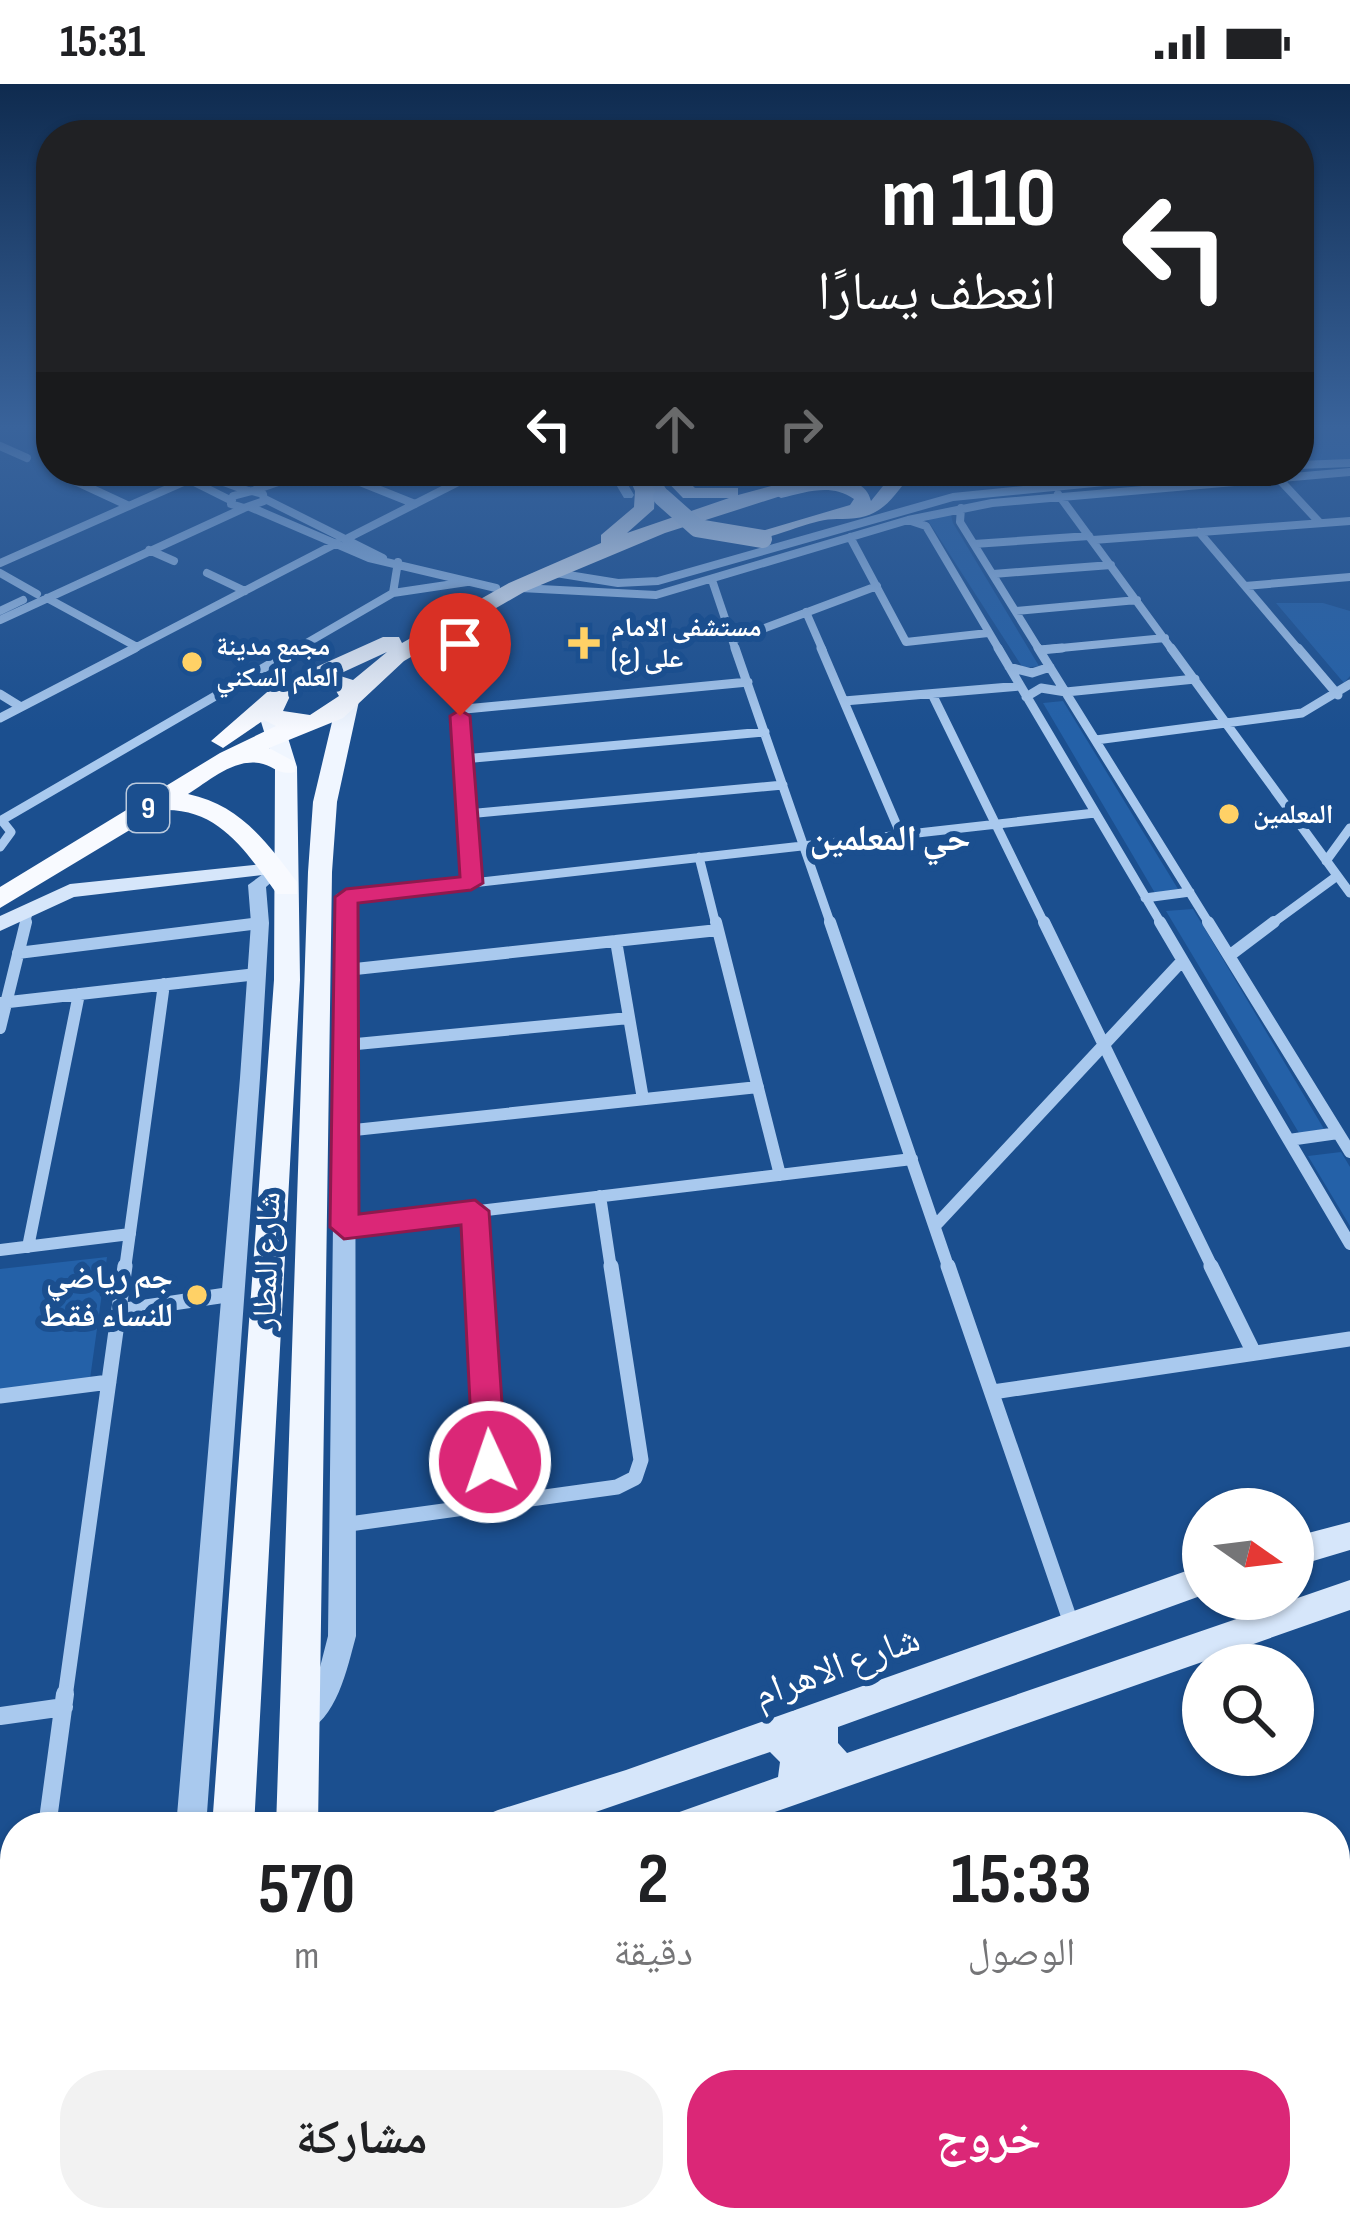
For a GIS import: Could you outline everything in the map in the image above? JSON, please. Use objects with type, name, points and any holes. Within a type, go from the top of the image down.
[{"type":"highway","points":[[603,542],[618,530]]},
{"type":"highway","name":"9","points":[[0,899],[229,758],[279,718],[282,691],[603,542],[639,530]]},
{"type":"highway","name":"9","points":[[0,879],[189,764],[279,718],[328,717],[411,645],[508,588],[662,530]]},
{"type":"highway","points":[[311,678],[336,680],[350,697]]},
{"type":"highway","points":[[229,758],[267,755],[286,767]]},
{"type":"highway","points":[[158,802],[209,804],[242,828],[278,876]]},
{"type":"main road","points":[[716,530],[764,536],[787,530]]},
{"type":"main road","points":[[764,536],[784,530]]},
{"type":"main road","name":"شارع المطار","points":[[297,1812],[312,1175],[333,898],[325,802],[350,697]]},
{"type":"main road","name":"شارع المطار","points":[[233,1812],[266,1075],[286,767],[279,718]]},
{"type":"main road","points":[[0,924],[70,891],[278,876]]},
{"type":"main road","points":[[312,1175],[345,1170]]},
{"type":"main road","points":[[1314,1546],[1350,1537]]},
{"type":"main road","name":"شارع الاهرام","points":[[542,1812],[1182,1587]]},
{"type":"main road","points":[[726,1812],[1350,1595]]},
{"type":"main road","points":[[827,1714],[819,1738],[823,1751],[845,1771]]},
{"type":"main road","points":[[775,1733],[797,1756],[794,1789]]},
{"type":"street","points":[[76,530],[1,565],[42,596],[137,646]]},
{"type":"street","points":[[0,620],[172,530]]},
{"type":"street","points":[[0,611],[194,530]]},
{"type":"street","points":[[305,530],[467,582],[644,597],[873,530]]},
{"type":"street","points":[[332,530],[383,558]]},
{"type":"street","points":[[348,538],[363,530]]},
{"type":"street","points":[[556,573],[618,583],[658,581],[828,530]]},
{"type":"street","points":[[928,530],[1350,1244]]},
{"type":"street","points":[[965,530],[1350,1152]]},
{"type":"street","points":[[1085,530],[1350,892]]},
{"type":"street","points":[[974,544],[1226,530]]},
{"type":"street","points":[[1199,532],[1338,695]]},
{"type":"street","points":[[850,537],[906,642],[988,633]]},
{"type":"street","points":[[0,718],[337,543]]},
{"type":"street","points":[[149,550],[174,561]]},
{"type":"street","points":[[393,593],[398,562]]},
{"type":"street","points":[[993,574],[1111,565]]},
{"type":"street","points":[[207,573],[244,591]]},
{"type":"street","points":[[1245,586],[1350,577]]},
{"type":"street","points":[[712,580],[1071,1624]]},
{"type":"street","points":[[0,847],[11,832],[1,821],[393,593],[467,582]]},
{"type":"street","points":[[733,640],[877,586]]},
{"type":"street","points":[[1016,611],[1137,600]]},
{"type":"street","points":[[806,613],[901,835]]},
{"type":"street","points":[[1040,650],[1165,638]]},
{"type":"street","points":[[1008,667],[1032,673],[1050,667]]},
{"type":"street","points":[[844,701],[1041,688],[1066,692],[1195,679]]},
{"type":"street","points":[[471,883],[460,716],[470,707],[748,682]]},
{"type":"street","points":[[1096,740],[1302,713],[1350,684]]},
{"type":"street","points":[[0,694],[21,707]]},
{"type":"street","points":[[932,694],[1254,1353]]},
{"type":"street","points":[[463,759],[765,732]]},
{"type":"street","points":[[466,814],[783,784]]},
{"type":"street","points":[[297,1724],[322,1697],[340,1651],[346,970],[333,898],[1095,813]]},
{"type":"street","points":[[1326,861],[1350,828]]},
{"type":"street","points":[[699,857],[780,1175]]},
{"type":"street","points":[[192,1812],[233,1294],[266,1075],[256,974],[257,885],[278,876]]},
{"type":"street","points":[[1229,956],[1337,877]]},
{"type":"street","points":[[1145,898],[1190,892]]},
{"type":"street","points":[[0,1028],[29,910]]},
{"type":"street","points":[[18,953],[260,923]]},
{"type":"street","points":[[346,970],[718,930]]},
{"type":"street","points":[[616,941],[643,1099]]},
{"type":"street","points":[[935,1226],[1182,961]]},
{"type":"street","points":[[3,1003],[256,974]]},
{"type":"street","points":[[49,1812],[164,984]]},
{"type":"street","points":[[28,1247],[79,994]]},
{"type":"street","points":[[346,1046],[629,1018]]},
{"type":"street","points":[[345,1132],[758,1087]]},
{"type":"street","points":[[1289,1140],[1338,1132]]},
{"type":"street","points":[[344,1227],[913,1159]]},
{"type":"street","points":[[343,1525],[616,1487],[640,1469],[600,1196]]},
{"type":"street","points":[[475,1211],[492,1504]]},
{"type":"street","points":[[0,1250],[130,1234]]},
{"type":"street","points":[[119,1311],[233,1294]]},
{"type":"street","points":[[993,1392],[1350,1339]]},
{"type":"street","points":[[0,1396],[109,1382]]},
{"type":"street","points":[[0,1716],[64,1707]]},
{"type":"shaded area","points":[[934,530],[957,530],[1039,666],[1023,668]]},
{"type":"shaded area","points":[[1276,603],[1323,603],[1350,611],[1350,676],[1344,683]]},
{"type":"shaded area","points":[[1063,701],[1178,889],[1155,893],[1043,703]]},
{"type":"shaded area","points":[[1193,909],[1324,1129],[1299,1133],[1166,911]]},
{"type":"shaded area","points":[[1341,1152],[1350,1167],[1350,1226],[1308,1156]]},
{"type":"shaded area","points":[[107,1257],[90,1379],[0,1392],[0,1269]]},
{"type":"place","name":"مستشفی الامام علی (ع)","points":[[584,643]]},
{"type":"place","name":"مجمع مدينة العلم السكني","points":[[192,662]]},
{"type":"place","name":"المعلمين","points":[[1229,814]]},
{"type":"place","name":"جم رياضي للنساء فقط","points":[[197,1295]]},
{"type":"district","name":"حي المعلمين","points":[[890,837]]},
{"type":"route","points":[[460,716],[471,883],[346,897],[344,1227],[475,1211],[490,1462]]}]
